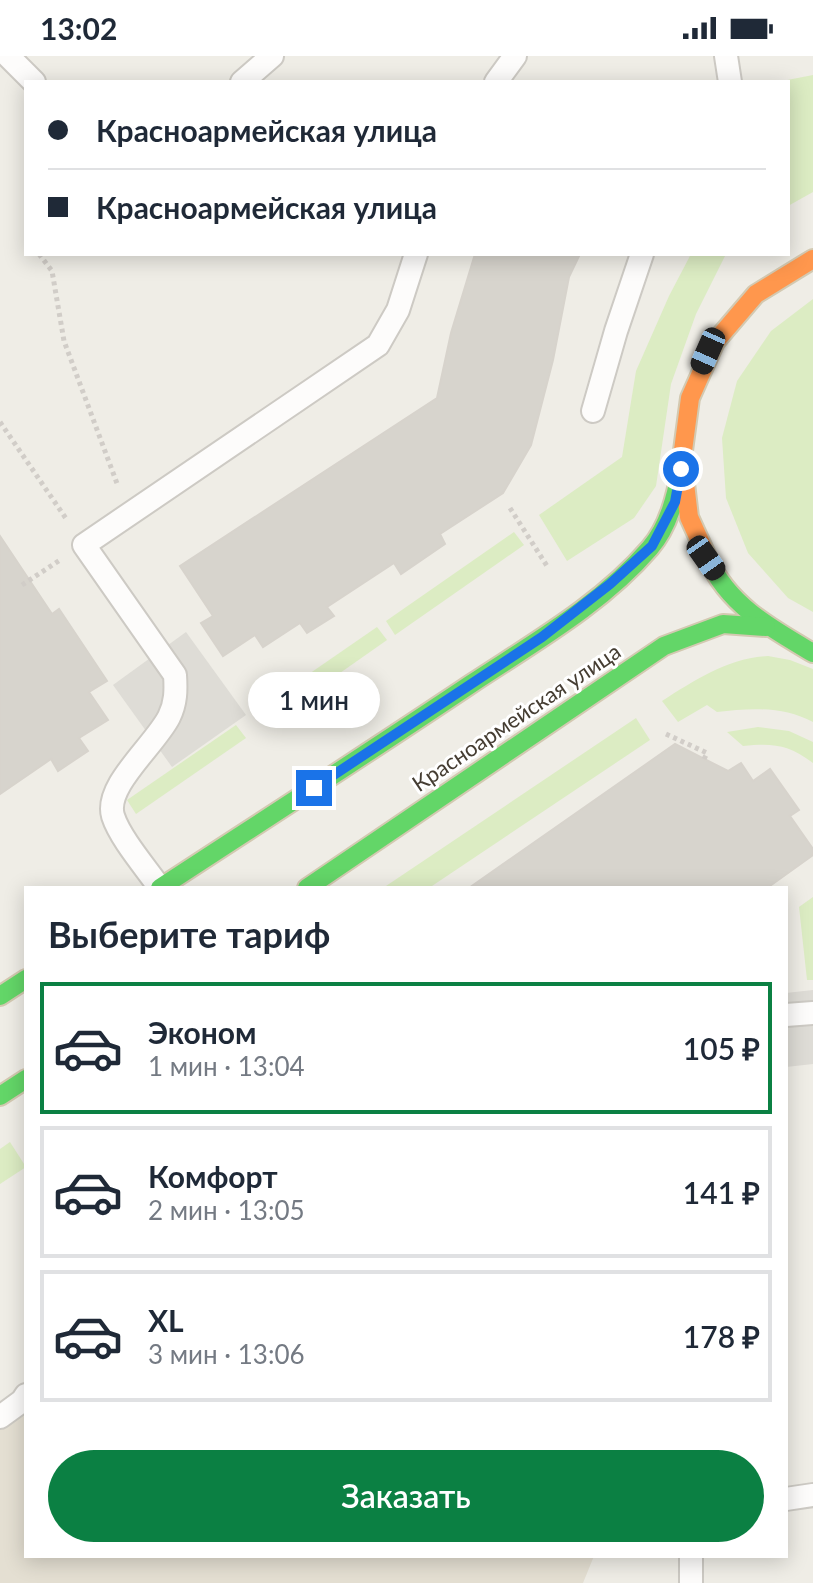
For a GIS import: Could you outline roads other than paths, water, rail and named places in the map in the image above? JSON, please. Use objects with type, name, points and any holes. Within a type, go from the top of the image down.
[{"type":"main road","points":[[163,886],[529,645],[610,584],[652,546],[675,502],[681,469],[682,427],[691,388],[708,351],[731,318],[760,289],[813,259]]},
{"type":"main road","points":[[681,469],[688,514],[706,558],[733,596],[766,627],[813,653]]},
{"type":"main road","name":"Красноармейская улица","points":[[310,886],[664,646],[723,624],[766,627]]},
{"type":"main road","points":[[0,996],[24,980]]},
{"type":"lane","points":[[8,56],[32,80]]},
{"type":"lane","points":[[244,80],[272,56]]},
{"type":"lane","points":[[497,80],[515,56]]},
{"type":"lane","points":[[726,56],[730,80]]},
{"type":"lane","points":[[159,886],[116,824],[112,811],[116,788],[160,733],[171,714],[176,695],[175,675],[84,545],[378,345],[398,310],[415,256]]},
{"type":"lane","points":[[593,411],[641,256]]},
{"type":"lane","points":[[788,1015],[813,1013]]},
{"type":"lane","points":[[0,1417],[24,1398]]},
{"type":"lane","points":[[788,1499],[813,1495]]},
{"type":"lane","points":[[691,1558],[691,1583]]}]
